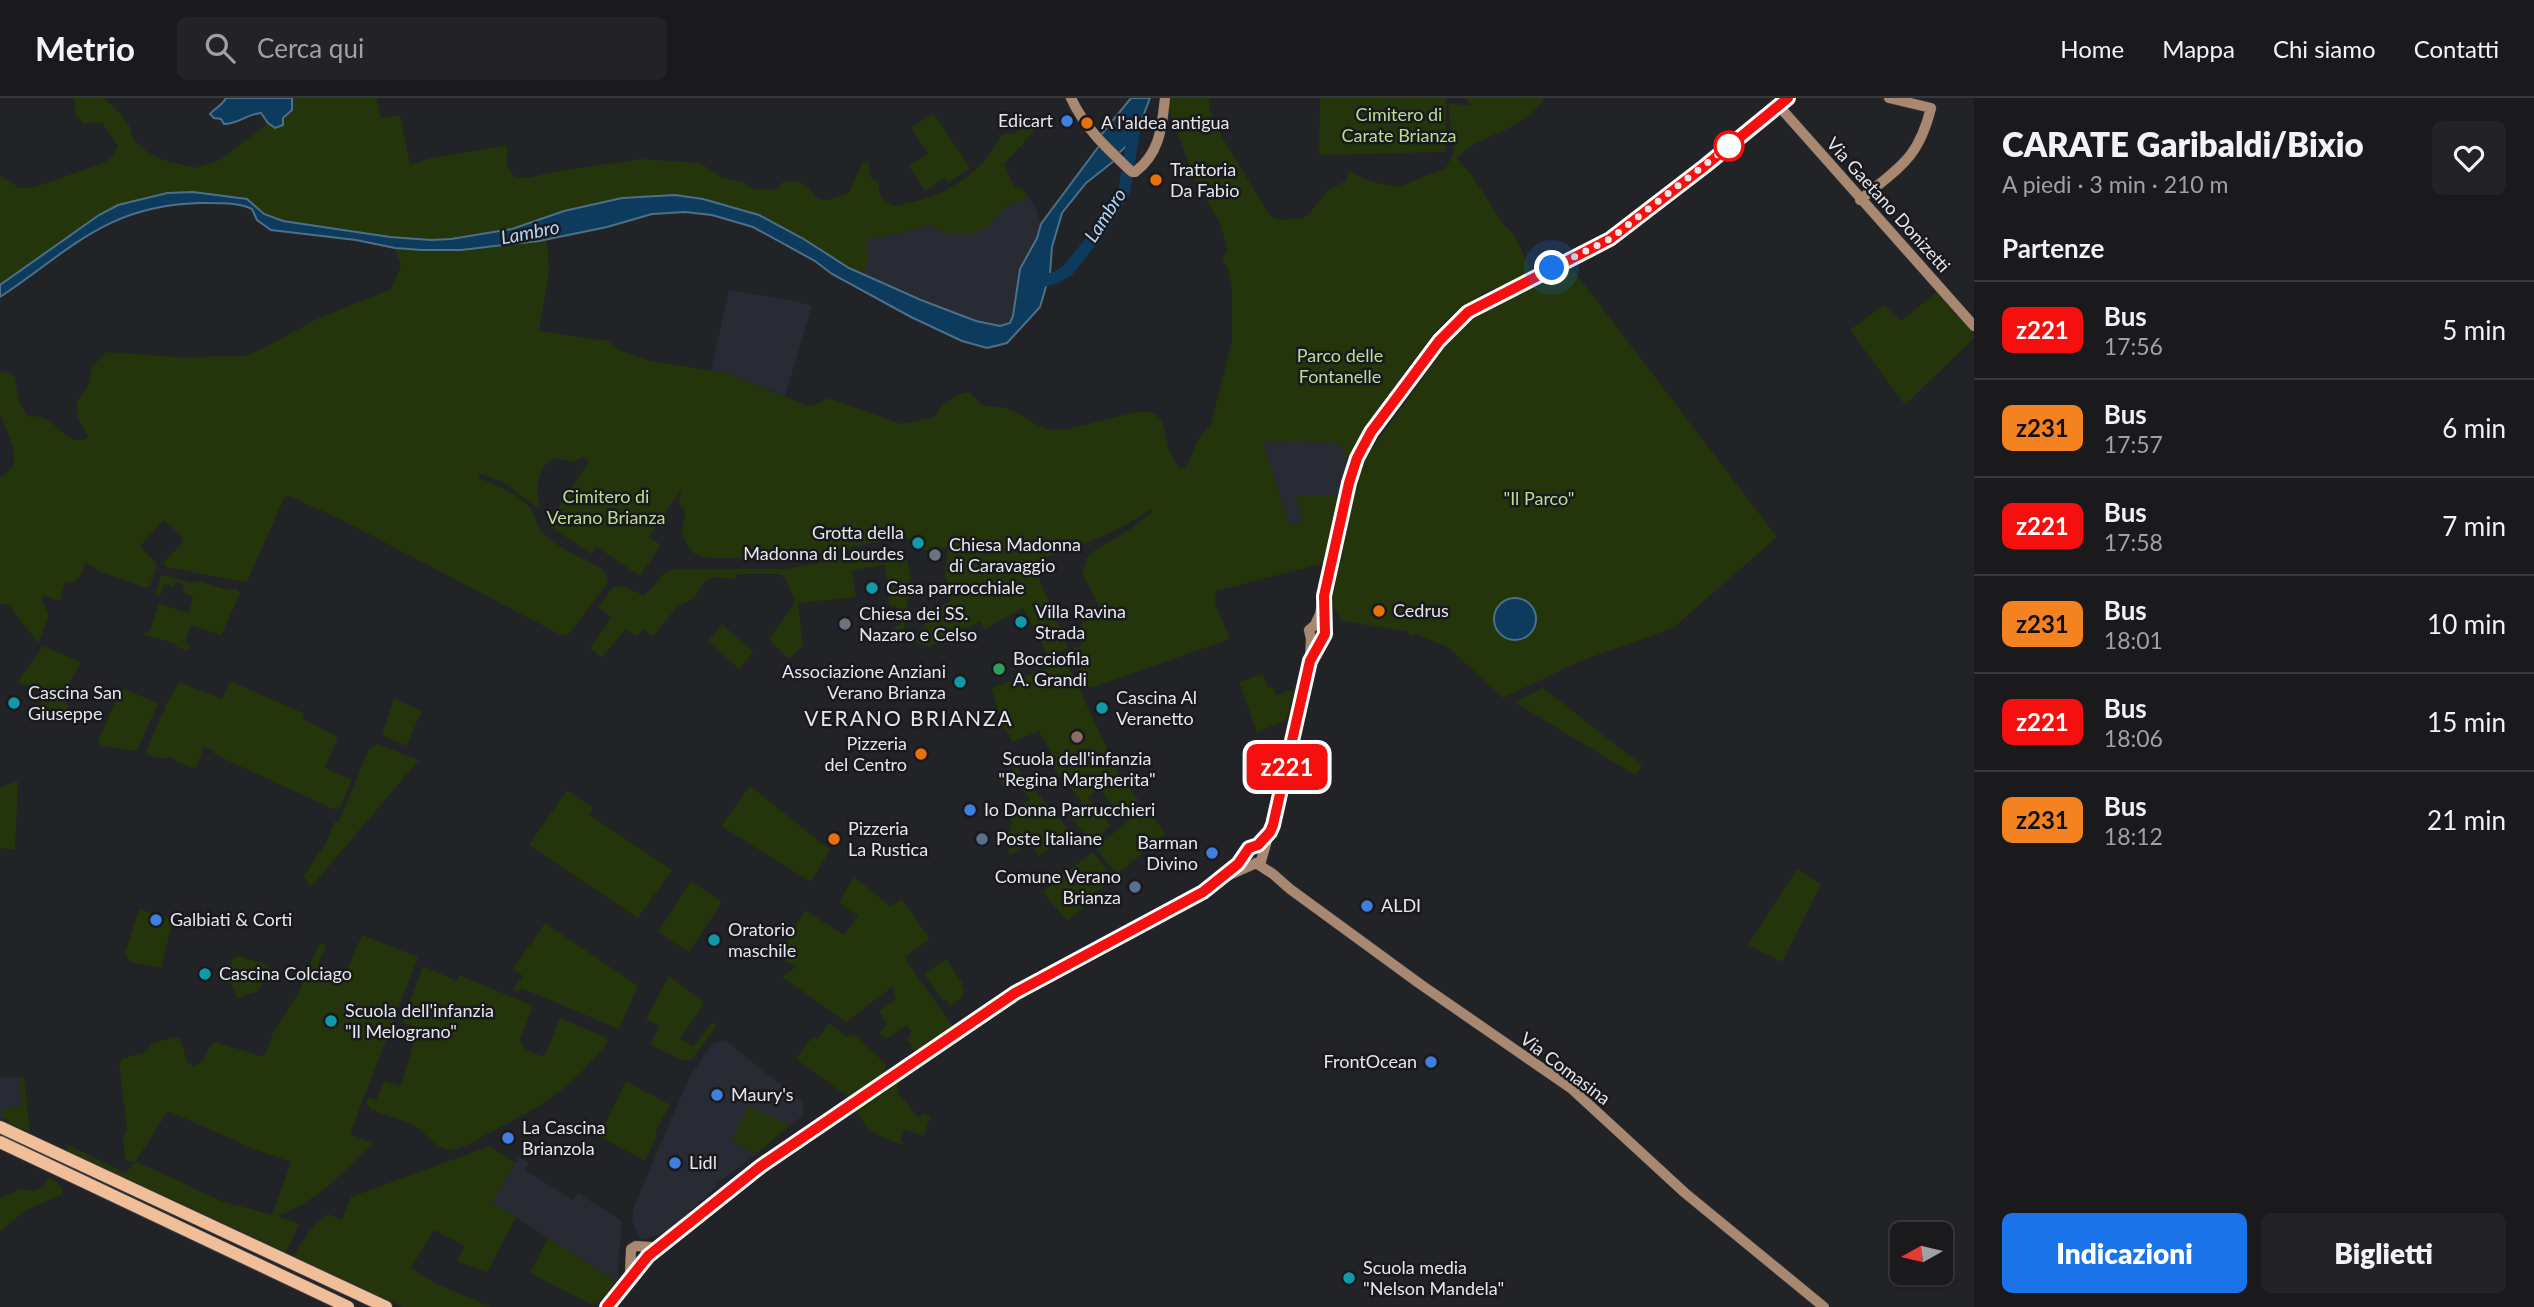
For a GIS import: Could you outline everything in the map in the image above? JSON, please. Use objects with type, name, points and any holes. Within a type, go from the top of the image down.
[{"type":"highway","points":[[0,1127],[386,1307]]},
{"type":"highway","points":[[0,1142],[348,1307]]},
{"type":"main road","points":[[1071,98],[1081,119],[1097,139],[1132,172],[1137,171],[1152,155],[1160,138],[1165,98]]},
{"type":"main road","points":[[1218,880],[1259,856],[1270,832],[1316,639],[1325,634],[1319,626],[1349,483],[1357,458],[1371,432],[1451,327],[1468,312],[1610,239],[1788,98]]},
{"type":"main road","points":[[1860,200],[1908,160],[1924,133],[1931,108],[1889,98]]},
{"type":"main road","name":"Via Gaetano Donizetti","points":[[1778,105],[1974,326]]},
{"type":"main road","points":[[608,1306],[641,1257],[662,1245],[770,1159],[1015,993],[1203,892],[1246,854],[1249,848],[1259,856]]},
{"type":"main road","name":"Via Comasina","points":[[1259,856],[1273,874],[1290,889],[1411,978],[1572,1089],[1694,1201],[1824,1307]]},
{"type":"shaded area","points":[[1028,197],[1036,208],[1041,224],[1018,280],[1018,299],[1010,323],[1000,326],[976,321],[861,273],[865,271],[868,238],[931,225],[940,232],[969,234],[992,223],[1001,210]]},
{"type":"shaded area","points":[[729,290],[812,306],[785,396],[727,373],[711,370]]},
{"type":"shaded area","points":[[1263,441],[1338,443],[1348,459],[1339,495],[1296,495],[1303,521],[1289,525]]},
{"type":"shaded area","points":[[722,1040],[800,1100],[804,1115],[790,1125],[748,1107],[732,1142],[757,1154],[717,1183],[716,1187],[667,1232],[643,1240],[638,1236],[632,1219],[634,1207],[690,1076],[712,1044]]},
{"type":"shaded area","points":[[0,1077],[19,1077],[22,1106],[7,1108],[4,1119],[9,1123],[0,1118]]},
{"type":"shaded area","points":[[519,1157],[529,1163],[525,1170],[573,1200],[578,1193],[622,1221],[617,1282],[492,1202]]},
{"type":"green space","points":[[74,98],[104,98],[122,116],[130,127],[133,139],[146,151],[160,159],[195,168],[220,160],[268,123],[275,128],[290,112],[292,98],[376,98],[381,118],[400,115],[410,165],[428,159],[507,145],[507,166],[515,177],[528,178],[641,159],[700,163],[721,177],[744,182],[758,190],[777,189],[784,181],[794,181],[806,186],[821,200],[827,200],[849,193],[862,163],[868,162],[871,178],[879,183],[880,194],[893,206],[943,192],[965,179],[985,160],[1004,133],[1015,134],[1026,122],[1032,122],[1035,130],[1022,144],[1024,148],[1020,147],[1003,165],[1015,187],[1022,188],[1028,197],[1000,211],[987,227],[978,232],[949,234],[931,225],[868,238],[868,260],[865,271],[861,273],[759,215],[675,195],[622,198],[564,211],[512,229],[451,239],[401,239],[283,221],[264,214],[247,199],[193,192],[157,194],[118,205],[99,215],[0,285],[0,175],[19,188],[33,188],[103,163],[112,157],[118,146],[102,123],[83,123],[75,113]]},
{"type":"green space","points":[[1163,98],[1210,98],[1209,108],[1222,137],[1270,216],[1279,220],[1303,218],[1309,214],[1327,191],[1347,180],[1348,171],[1372,182],[1398,187],[1446,168],[1454,151],[1448,104],[1471,105],[1465,98],[1545,98],[1523,119],[1477,143],[1456,158],[1471,174],[1504,225],[1514,234],[1532,274],[1485,292],[1447,319],[1375,413],[1348,459],[1338,443],[1263,441],[1289,525],[1303,521],[1296,495],[1339,495],[1325,563],[1216,591],[1215,603],[1230,639],[1091,688],[1087,685],[1073,648],[1081,647],[1080,628],[1099,606],[1082,573],[1089,554],[1129,530],[1153,511],[1152,508],[1109,533],[1032,562],[1068,648],[1048,656],[1023,608],[985,629],[980,621],[929,647],[911,641],[942,605],[950,601],[945,574],[948,548],[918,551],[911,539],[898,538],[795,558],[708,558],[695,554],[682,535],[685,511],[679,503],[682,489],[649,537],[661,545],[640,576],[597,547],[591,554],[547,524],[589,462],[583,457],[574,462],[556,458],[544,467],[538,487],[539,509],[503,482],[480,474],[478,478],[519,498],[530,508],[541,530],[549,539],[604,570],[608,582],[569,634],[561,635],[344,521],[289,496],[284,498],[248,580],[243,582],[166,567],[163,563],[183,542],[182,537],[164,520],[140,546],[157,564],[150,586],[146,588],[96,570],[85,563],[81,575],[72,583],[65,581],[60,601],[43,595],[42,601],[49,615],[38,643],[11,608],[7,604],[0,604],[0,477],[9,471],[14,456],[0,412],[0,371],[15,377],[20,403],[29,417],[47,419],[72,439],[89,438],[78,418],[76,403],[89,384],[92,366],[107,352],[178,357],[243,356],[254,353],[317,319],[391,289],[401,266],[395,248],[472,249],[547,239],[549,272],[539,331],[608,341],[619,350],[650,361],[727,373],[806,405],[815,405],[829,398],[901,424],[934,417],[944,404],[957,395],[969,392],[984,406],[1008,409],[1043,427],[1055,430],[1148,412],[1159,417],[1172,457],[1180,468],[1186,467],[1200,436],[1211,424],[1232,341],[1232,287],[1222,258],[1228,251],[1220,223],[1194,179],[1168,105]]},
{"type":"green space","name":"Cimitero di Carate Brianza","points":[[1320,98],[1446,98],[1445,152],[1319,155]]},
{"type":"green space","points":[[933,113],[970,168],[948,183],[944,178],[925,191],[909,166],[928,154],[911,128]]},
{"type":"green space","name":"\"Il Parco\"","points":[[1571,267],[1777,537],[1673,628],[1578,662],[1503,698],[1449,648],[1419,635],[1411,637],[1408,632],[1342,621],[1331,603],[1357,484],[1367,455],[1452,338],[1472,319]]},
{"type":"green space","points":[[1938,291],[1974,333],[1974,338],[1905,405],[1850,330],[1884,305],[1901,321]]},
{"type":"green space","points":[[886,550],[901,554],[907,561],[911,578],[904,632],[891,633],[891,630],[901,623],[902,615],[897,608],[889,605],[885,565],[852,570],[856,597],[798,603],[803,646],[789,659],[769,639],[795,602],[786,580],[780,574],[738,574],[734,579],[715,577],[706,580],[694,598],[678,606],[652,637],[643,629],[636,637],[626,629],[601,658],[590,648],[611,618],[598,607],[613,587],[622,586],[643,595],[663,574],[672,569],[786,569]]},
{"type":"green space","points":[[163,575],[192,583],[198,581],[227,590],[237,589],[240,594],[221,635],[191,625],[185,642],[190,644],[188,651],[175,646],[175,643],[144,635],[145,631],[149,633],[159,604],[189,613],[193,597],[182,592],[185,585],[175,582],[173,587],[165,584],[160,596],[155,594]]},
{"type":"green space","points":[[722,624],[754,652],[739,669],[708,641]]},
{"type":"green space","points":[[39,645],[81,662],[62,697],[69,706],[62,722],[40,711],[36,688],[17,682],[42,648]]},
{"type":"green space","points":[[1063,663],[1068,665],[1121,778],[1138,799],[1137,804],[1122,816],[1099,789],[1088,797],[1111,826],[1091,842],[1068,814],[1082,802],[1051,764],[1056,761],[1039,731],[1013,742],[1004,727],[991,688]]},
{"type":"green space","points":[[1263,674],[1268,688],[1273,687],[1276,695],[1295,689],[1287,719],[1257,733],[1239,682]]},
{"type":"green space","points":[[230,681],[305,714],[303,719],[338,737],[325,768],[352,780],[339,809],[333,809],[204,747],[195,769],[175,761],[174,758],[148,755],[146,751],[165,706],[179,682],[222,699]]},
{"type":"green space","points":[[121,688],[158,703],[137,751],[102,746],[98,742]]},
{"type":"green space","points":[[1543,688],[1642,765],[1635,775],[1514,702]]},
{"type":"green space","points":[[394,698],[422,711],[406,746],[382,735]]},
{"type":"green space","points":[[377,744],[419,760],[312,886],[303,877],[327,841],[335,821],[339,822],[369,749]]},
{"type":"green space","points":[[1016,767],[1073,835],[1060,845],[1057,842],[1039,856],[1028,841],[1010,856],[1010,846],[1004,836],[1013,824],[1008,817],[1030,799],[1016,780],[1005,789],[1000,782]]},
{"type":"green space","points":[[18,781],[15,850],[0,848],[0,787]]},
{"type":"green space","points":[[750,786],[830,850],[811,882],[721,826]]},
{"type":"green space","points":[[567,790],[593,808],[589,815],[672,870],[638,918],[529,845]]},
{"type":"green space","points":[[1143,808],[1166,834],[1117,874],[1097,847]]},
{"type":"green space","points":[[1092,852],[1114,878],[1088,898],[1090,902],[1067,921],[1044,891]]},
{"type":"green space","points":[[1797,869],[1821,884],[1782,962],[1748,945]]},
{"type":"green space","points":[[854,877],[890,906],[902,899],[930,939],[904,957],[954,1028],[915,1053],[907,1040],[911,1032],[907,1025],[886,1039],[879,1033],[887,1024],[879,1011],[896,999],[892,987],[846,1022],[782,977],[796,967],[778,957],[805,910],[844,935],[858,916],[839,902]]},
{"type":"green space","points":[[691,881],[722,902],[689,952],[658,932]]},
{"type":"green space","points":[[139,909],[173,919],[161,968],[130,962],[125,954]]},
{"type":"green space","points":[[545,923],[638,986],[619,1029],[521,988],[518,993],[512,990],[523,976],[513,969]]},
{"type":"green space","points":[[362,935],[418,957],[350,1134],[372,1143],[317,1194],[278,1216],[299,1224],[286,1252],[68,1151],[66,1144],[126,1173],[135,1162],[125,1161],[123,1136],[127,1130],[119,1064],[123,1058],[144,1053],[153,1043],[176,1037],[180,1039],[188,1063],[194,1066],[201,1062],[215,1042],[264,1057],[273,1033],[298,994],[319,944],[326,946],[318,964],[344,976]],"holes":[[[168,1111],[254,1149],[291,1162],[272,1215],[221,1201],[136,1161]]]},
{"type":"green space","points":[[238,956],[268,965],[271,971],[257,992],[240,999],[236,998],[228,979],[232,960]]},
{"type":"green space","points":[[946,959],[963,984],[961,986],[965,992],[961,995],[963,997],[950,1006],[946,999],[943,1001],[924,974]]},
{"type":"green space","points":[[423,966],[457,981],[459,975],[533,1006],[520,1040],[525,1050],[544,1057],[560,1018],[607,1038],[607,1043],[580,1074],[537,1107],[466,1145],[451,1150],[442,1148],[411,1124],[371,1110],[366,1101],[368,1097],[376,1100],[384,1081],[401,1086],[418,1027],[402,1023]]},
{"type":"green space","points":[[669,976],[703,1002],[703,1006],[680,1038],[693,1047],[712,1022],[717,1026],[691,1060],[682,1060],[650,1045],[659,1026],[646,1019]]},
{"type":"green space","points":[[829,1023],[847,1037],[854,1034],[886,1064],[885,1073],[850,1098],[796,1059],[813,1036],[818,1039]]},
{"type":"green space","points":[[24,1076],[30,1132],[9,1123],[1,1113],[7,1108],[22,1106],[19,1077]]},
{"type":"green space","points":[[900,1079],[897,1092],[919,1118],[922,1113],[931,1116],[923,1136],[905,1129],[900,1141],[903,1145],[871,1130],[857,1111]]},
{"type":"green space","points":[[626,1081],[670,1105],[655,1132],[657,1136],[645,1161],[599,1136]]},
{"type":"green space","points":[[748,1106],[790,1125],[757,1154],[732,1142]]},
{"type":"green space","points":[[490,1146],[515,1163],[492,1202],[516,1217],[487,1272],[456,1261],[465,1246],[434,1230],[411,1268],[434,1283],[491,1307],[403,1307],[294,1256],[308,1233],[328,1214],[342,1220],[351,1197]]},
{"type":"green space","points":[[49,1177],[63,1189],[62,1195],[26,1210],[0,1232],[0,1198],[21,1189],[34,1191],[44,1186]]},
{"type":"green space","points":[[548,1238],[617,1282],[598,1303],[590,1304],[530,1273]]},
{"type":"water","points":[[226,98],[292,98],[292,110],[283,118],[283,125],[275,128],[261,113],[224,124],[221,119],[210,114]]},
{"type":"water","points":[[1131,98],[1150,98],[1135,138],[1119,153],[1100,136]]},
{"type":"water","points":[[1099,146],[1114,161],[1086,183],[1062,213],[1040,307],[1007,343],[987,348],[962,341],[911,317],[753,227],[712,215],[685,212],[652,214],[607,227],[539,241],[461,250],[422,250],[271,230],[257,220],[252,209],[240,205],[199,203],[167,206],[114,221],[70,247],[0,297],[0,285],[99,215],[118,205],[167,193],[193,192],[247,199],[264,214],[283,221],[390,237],[431,240],[512,229],[564,211],[622,198],[675,195],[703,199],[759,215],[849,268],[921,300],[976,321],[1000,326],[1010,323],[1013,316],[1020,269],[1037,238],[1041,224]]},
{"type":"water","points":[[1515,598],[1530,604],[1536,619],[1530,634],[1515,640],[1500,634],[1494,619],[1500,604]]},
{"type":"waterway","name":"Lambro","points":[[1036,283],[1057,277],[1068,270],[1101,229],[1124,192],[1135,125]]},
{"type":"bus line","name":"z221","points":[[607,1307],[639,1264],[761,1166],[1015,993],[1203,892],[1238,864],[1249,848],[1258,845],[1273,825],[1310,661],[1325,634],[1324,596],[1349,483],[1357,458],[1371,432],[1439,341],[1468,312],[1610,239],[1788,98]]},
{"type":"place","name":"Edicart","points":[[1067,121]]},
{"type":"place","name":"A l'aldea antigua","points":[[1087,123]]},
{"type":"place","name":"Trattoria Da Fabio","points":[[1156,180]]},
{"type":"place","name":"Grotta della Madonna di Lourdes","points":[[918,543]]},
{"type":"place","name":"Chiesa Madonna di Caravaggio","points":[[935,555]]},
{"type":"place","name":"Casa parrocchiale","points":[[872,588]]},
{"type":"place","name":"Cedrus","points":[[1379,611]]},
{"type":"place","name":"Villa Ravina Strada","points":[[1021,622]]},
{"type":"place","name":"Chiesa dei SS. Nazaro e Celso","points":[[845,624]]},
{"type":"place","name":"Bocciofila A. Grandi","points":[[999,669]]},
{"type":"place","name":"Associazione Anziani Verano Brianza","points":[[960,682]]},
{"type":"place","name":"Cascina San Giuseppe","points":[[14,703]]},
{"type":"place","name":"Cascina Al Veranetto","points":[[1102,708]]},
{"type":"place","name":"Scuola dell'infanzia \"Regina Margherita\"","points":[[1077,737]]},
{"type":"place","name":"Pizzeria del Centro","points":[[921,754]]},
{"type":"place","name":"Io Donna Parrucchieri","points":[[970,810]]},
{"type":"place","name":"Pizzeria La Rustica","points":[[834,839]]},
{"type":"place","name":"Poste Italiane","points":[[982,839]]},
{"type":"place","name":"Barman Divino","points":[[1212,853]]},
{"type":"place","name":"Comune Verano Brianza","points":[[1135,887]]},
{"type":"place","name":"ALDI","points":[[1367,906]]},
{"type":"place","name":"Galbiati & Corti","points":[[156,920]]},
{"type":"place","name":"Oratorio maschile","points":[[714,940]]},
{"type":"place","name":"Cascina Colciago","points":[[205,974]]},
{"type":"place","name":"Scuola dell'infanzia \"Il Melograno\"","points":[[331,1021]]},
{"type":"place","name":"FrontOcean","points":[[1431,1062]]},
{"type":"place","name":"Maury's","points":[[717,1095]]},
{"type":"place","name":"La Cascina Brianzola","points":[[508,1138]]},
{"type":"place","name":"Lidl","points":[[675,1163]]},
{"type":"place","name":"Scuola media \"Nelson Mandela\"","points":[[1349,1278]]},
{"type":"district","name":"VERANO BRIANZA","points":[[909,719]]},
{"type":"route","points":[[1552,268],[1610,239],[1729,146]]},
{"type":"park label","name":"Parco delle Fontanelle","points":[[1340,366]]},
{"type":"park label","name":"Cimitero di Verano Brianza","points":[[606,507]]}]
